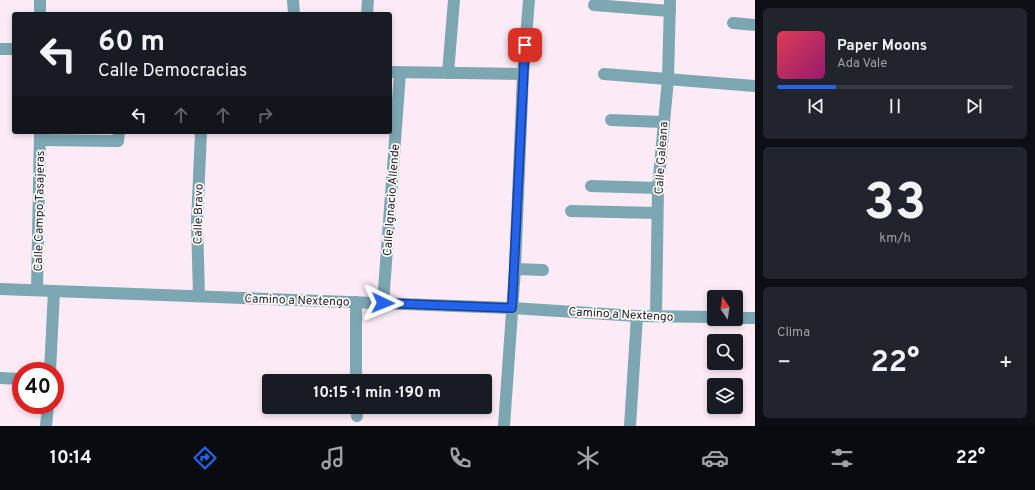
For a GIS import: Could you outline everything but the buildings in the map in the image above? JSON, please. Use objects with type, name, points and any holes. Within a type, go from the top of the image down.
[{"type":"street","points":[[40,0],[40,12]]},
{"type":"street","points":[[293,0],[294,12]]},
{"type":"street","points":[[367,12],[368,0]]},
{"type":"street","points":[[448,73],[454,0]]},
{"type":"street","points":[[504,426],[515,269],[523,74],[529,0]]},
{"type":"street","points":[[594,5],[670,6]]},
{"type":"street","name":"Calle Galeana","points":[[656,316],[658,188],[668,79],[670,6]]},
{"type":"street","points":[[733,23],[755,25]]},
{"type":"street","points":[[0,49],[12,49]]},
{"type":"street","points":[[395,72],[523,74]]},
{"type":"street","name":"Calle Ignacio Allende","points":[[383,303],[395,72]]},
{"type":"street","points":[[604,74],[755,86]]},
{"type":"street","points":[[611,120],[663,122]]},
{"type":"street","name":"Calle Bravo","points":[[199,296],[197,222],[201,134]]},
{"type":"street","points":[[40,136],[119,137]]},
{"type":"street","name":"Calle Campo Tasajeras","points":[[37,290],[40,136]]},
{"type":"street","points":[[591,186],[658,188]]},
{"type":"street","points":[[570,211],[657,213]]},
{"type":"street","points":[[515,269],[542,270]]},
{"type":"street","name":"Camino a Nextengo","points":[[0,289],[512,308],[637,316],[707,317]]},
{"type":"street","points":[[50,362],[54,291]]},
{"type":"street","points":[[356,302],[356,374]]},
{"type":"street","points":[[630,426],[637,316]]},
{"type":"street","points":[[743,318],[755,318]]},
{"type":"street","points":[[0,378],[12,379]]},
{"type":"street","points":[[46,426],[47,414]]},
{"type":"route","points":[[383,303],[512,308],[525,45]]}]
